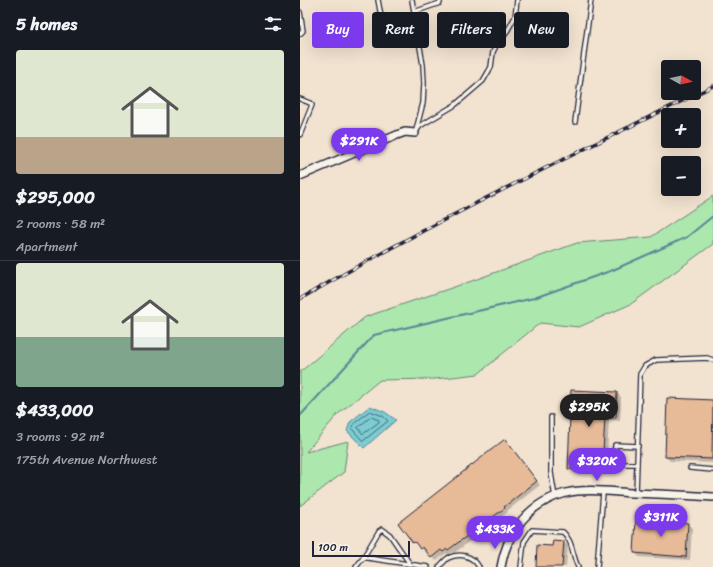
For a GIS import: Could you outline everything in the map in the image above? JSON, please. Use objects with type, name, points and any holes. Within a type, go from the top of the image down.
[{"type":"street","points":[[300,176],[405,132],[415,133]]},
{"type":"street","points":[[501,567],[509,539],[525,516],[544,502],[566,493],[579,491],[713,497]]},
{"type":"lane","points":[[378,0],[380,12]]},
{"type":"lane","points":[[412,0],[414,12],[440,4],[440,0]]},
{"type":"lane","points":[[415,133],[420,126],[455,105],[483,80],[491,67],[493,52],[498,42],[505,35],[515,17],[518,0]]},
{"type":"lane","points":[[575,122],[591,0]]},
{"type":"lane","points":[[300,12],[303,28],[303,31],[300,34]]},
{"type":"lane","points":[[415,133],[423,103],[424,83],[420,48]]},
{"type":"lane","points":[[300,99],[312,105],[300,135]]},
{"type":"lane","points":[[636,493],[640,374],[645,366],[656,360],[708,358],[713,360]]},
{"type":"lane","points":[[551,417],[551,473],[555,497]]},
{"type":"lane","points":[[637,464],[614,464],[614,445],[638,446]]},
{"type":"lane","points":[[690,468],[713,470]]},
{"type":"lane","points":[[597,567],[603,492]]},
{"type":"lane","points":[[356,567],[379,531],[382,529],[390,535],[410,564]]},
{"type":"lane","points":[[521,567],[524,542],[532,530],[563,532],[569,540],[578,567]]},
{"type":"lane","points":[[439,567],[448,558],[468,556],[473,559],[479,567]]},
{"type":"lane","points":[[363,558],[428,567]]},
{"type":"green space","points":[[713,196],[713,244],[631,304],[579,327],[540,323],[478,374],[435,379],[380,380],[338,414],[306,452],[348,441],[344,472],[300,506],[300,372],[365,317],[577,243],[651,237]]},
{"type":"water","points":[[370,406],[385,412],[396,420],[364,448],[347,431],[350,422]]},
{"type":"building","points":[[571,390],[617,392],[616,418],[605,417],[602,470],[568,469]]},
{"type":"building","points":[[667,398],[713,400],[712,459],[665,457]]},
{"type":"building","points":[[505,439],[537,481],[504,507],[505,508],[448,550],[447,549],[443,552],[441,550],[431,558],[423,547],[420,549],[415,542],[413,543],[398,523]]},
{"type":"building","points":[[636,519],[688,523],[686,557],[634,553]]},
{"type":"building","points":[[553,540],[564,541],[562,567],[536,567],[537,545],[552,546]]},
{"type":"waterway","points":[[300,416],[374,335],[534,298],[613,270],[687,237],[713,216]]},
{"type":"railway","points":[[300,299],[453,215],[713,86]]}]
